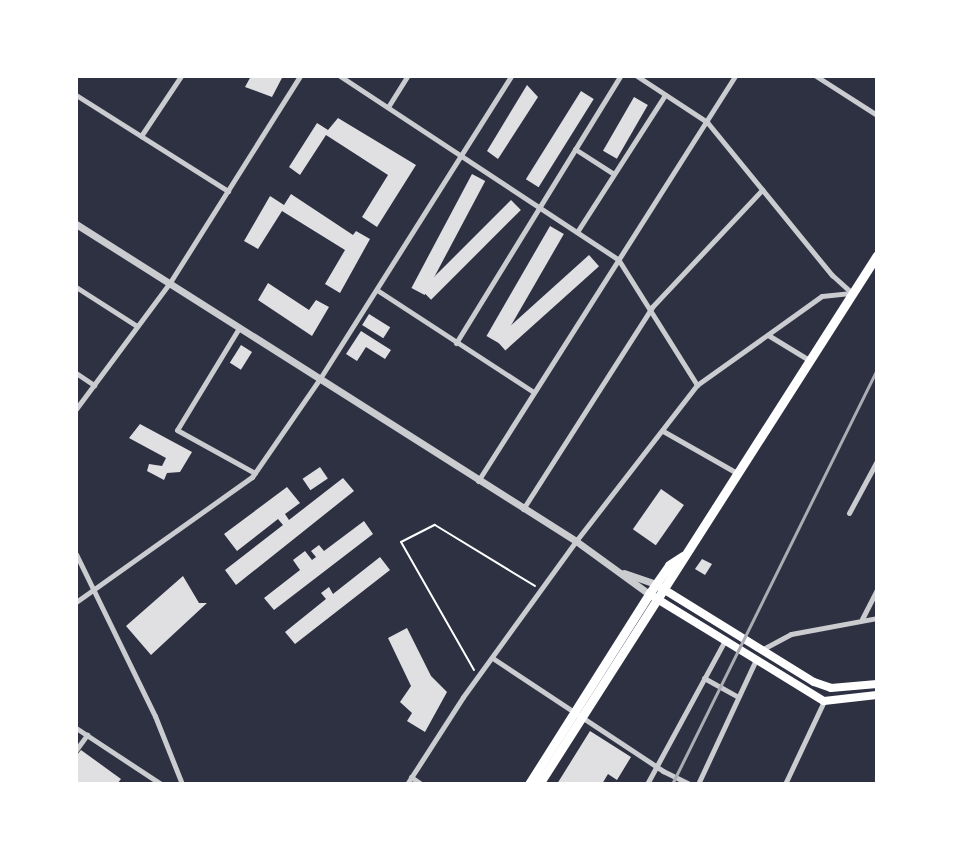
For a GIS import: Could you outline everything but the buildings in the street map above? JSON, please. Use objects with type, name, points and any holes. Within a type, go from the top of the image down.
[{"type":"main road","points":[[529,784],[658,600],[683,556],[877,255]]},
{"type":"main road","points":[[539,784],[649,594],[683,556]]},
{"type":"main road","points":[[656,584],[761,650],[831,688],[877,684]]},
{"type":"main road","points":[[649,594],[754,662],[824,701],[877,695]]},
{"type":"street","points":[[142,136],[181,76]]},
{"type":"street","points":[[76,409],[169,284],[300,76]]},
{"type":"street","points":[[340,76],[618,259],[652,307],[697,385]]},
{"type":"street","points":[[388,107],[407,76]]},
{"type":"street","points":[[76,602],[255,473],[320,380],[511,76]]},
{"type":"street","points":[[456,343],[620,76]]},
{"type":"street","points":[[637,76],[707,122],[762,190],[852,293]]},
{"type":"street","points":[[477,481],[532,391],[735,76]]},
{"type":"street","points":[[816,76],[877,115]]},
{"type":"street","points":[[76,95],[228,191]]},
{"type":"street","points":[[577,232],[665,95]]},
{"type":"street","points":[[575,149],[614,174]]},
{"type":"street","points":[[522,510],[652,307],[762,190]]},
{"type":"street","points":[[76,224],[522,510],[576,541],[623,573],[649,594]]},
{"type":"street","points":[[76,287],[137,326]]},
{"type":"street","points":[[377,290],[532,391]]},
{"type":"street","points":[[407,784],[478,678],[494,659],[576,541],[697,385],[822,296],[852,293]]},
{"type":"street","points":[[239,328],[177,430],[255,473]]},
{"type":"street","points":[[768,335],[809,360]]},
{"type":"street","points":[[76,373],[94,385]]},
{"type":"street","points":[[663,431],[738,473]]},
{"type":"street","points":[[849,513],[877,461]]},
{"type":"street","points":[[76,554],[95,588],[155,716],[182,784]]},
{"type":"street","points":[[623,573],[656,584]]},
{"type":"street","points":[[862,619],[877,590]]},
{"type":"street","points":[[761,650],[791,634],[862,619],[877,618]]},
{"type":"street","points":[[647,784],[724,642]]},
{"type":"street","points":[[494,659],[578,715],[690,784]]},
{"type":"street","points":[[698,784],[754,662]]},
{"type":"street","points":[[704,678],[738,697]]},
{"type":"street","points":[[785,784],[824,701]]},
{"type":"street","points":[[76,728],[161,784]]},
{"type":"street","points":[[76,750],[88,735]]},
{"type":"street","points":[[411,777],[422,784]]},
{"type":"path","points":[[478,678],[402,542],[435,525],[442,527],[542,590]]},
{"type":"railway","points":[[672,784],[877,370]]}]
